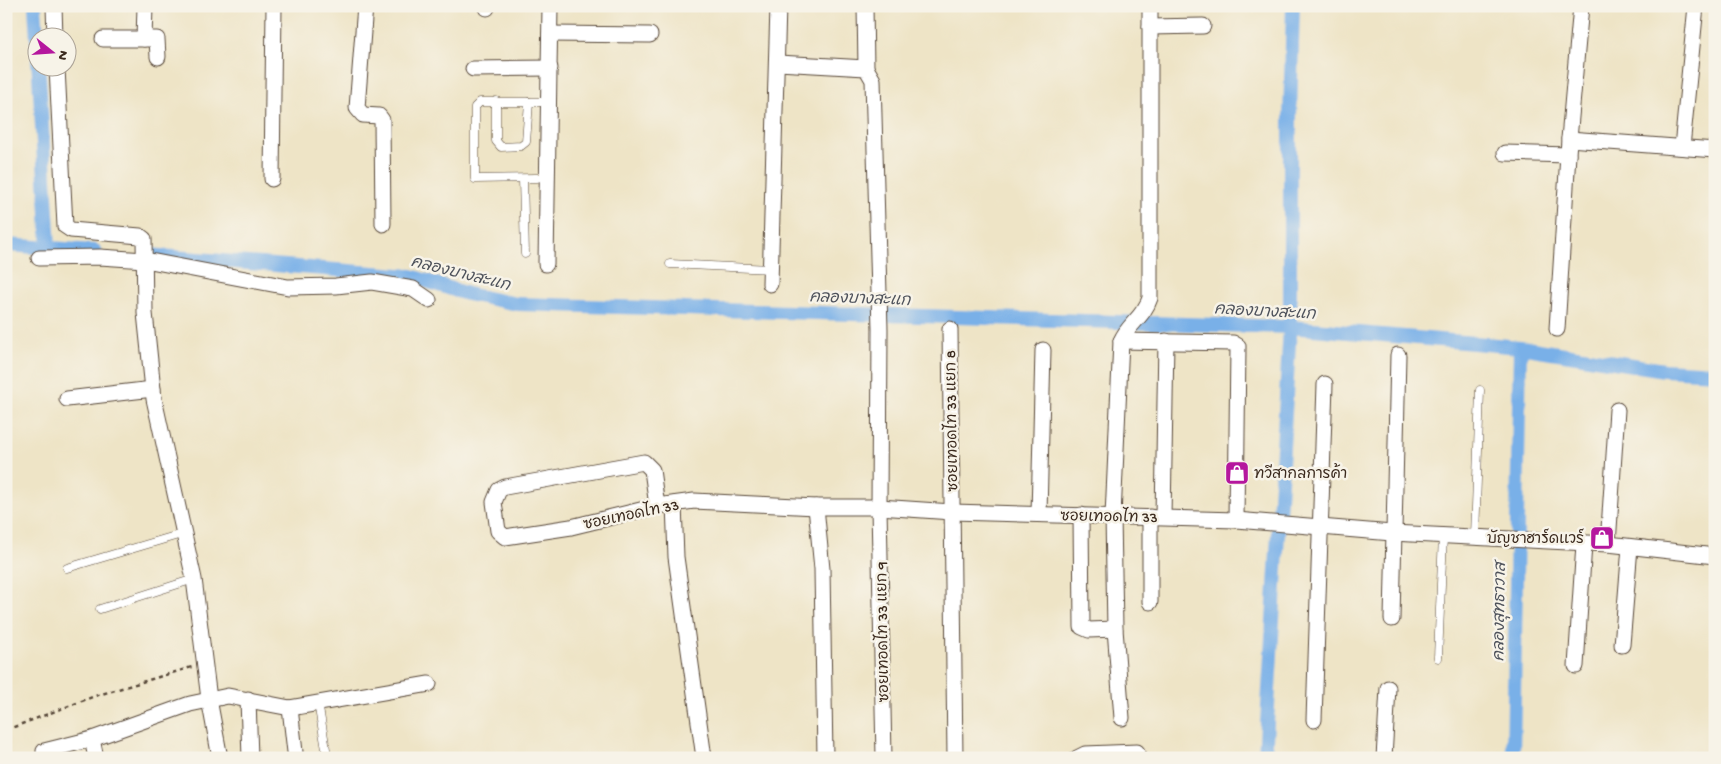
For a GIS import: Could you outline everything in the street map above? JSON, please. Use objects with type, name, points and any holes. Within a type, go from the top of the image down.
[{"type":"street","points":[[54,6],[55,28]]},
{"type":"street","points":[[144,39],[145,6]]},
{"type":"street","points":[[272,180],[274,6]]},
{"type":"street","points":[[365,6],[358,108],[362,115],[379,116],[382,120],[383,224]]},
{"type":"street","points":[[546,264],[550,6]]},
{"type":"street","points":[[771,276],[778,6]]},
{"type":"street","name":"ซอยเทอดไท 33 แยก 9","points":[[865,6],[866,68],[873,80],[880,329],[879,507],[884,758]]},
{"type":"street","points":[[1122,718],[1115,629],[1113,516],[1123,337],[1146,311],[1150,298],[1150,6]]},
{"type":"street","points":[[1557,329],[1568,139],[1581,6]]},
{"type":"street","points":[[1682,148],[1696,6]]},
{"type":"street","points":[[1150,28],[1203,26]]},
{"type":"street","points":[[550,34],[650,35]]},
{"type":"street","points":[[104,39],[159,41],[158,57]]},
{"type":"street","points":[[778,63],[866,68]]},
{"type":"street","points":[[473,69],[550,68]]},
{"type":"street","points":[[58,78],[65,226],[71,230],[140,236],[144,239],[145,313],[153,389],[161,435],[185,533],[194,579],[209,700],[220,758]]},
{"type":"street","points":[[1568,139],[1715,150]]},
{"type":"street","points":[[1504,153],[1568,155]]},
{"type":"street","points":[[39,258],[145,258],[288,287],[336,286],[372,282],[413,289],[430,300]]},
{"type":"street","name":"ซอยเทอดไท 33 แยก 8","points":[[950,329],[954,758]]},
{"type":"street","points":[[1123,337],[1166,341],[1233,343],[1238,346],[1236,520]]},
{"type":"street","points":[[1150,602],[1157,517],[1166,341]]},
{"type":"street","points":[[1039,514],[1043,350]]},
{"type":"street","points":[[1392,619],[1392,533],[1398,356]]},
{"type":"street","points":[[1314,720],[1325,384]]},
{"type":"street","points":[[67,399],[153,389]]},
{"type":"street","points":[[1608,544],[1617,410]]},
{"type":"street","name":"ซอยเทอดไท 33","points":[[657,506],[652,470],[644,462],[505,487],[499,490],[494,502],[498,531],[505,537],[571,527],[657,506],[694,501],[816,507],[879,507],[952,512],[1236,520],[1392,533],[1608,544],[1715,556]]},
{"type":"street","points":[[674,504],[676,557],[704,758]]},
{"type":"street","points":[[816,507],[822,569],[825,758]]},
{"type":"street","points":[[1081,515],[1082,627],[1089,630],[1115,629]]},
{"type":"street","points":[[1576,666],[1584,544]]},
{"type":"street","points":[[1622,645],[1630,547]]},
{"type":"street","points":[[44,751],[92,740],[190,704],[228,696],[290,708],[429,684]]},
{"type":"street","points":[[1384,758],[1388,688]]},
{"type":"street","points":[[248,699],[250,758]]},
{"type":"street","points":[[290,708],[295,752]]},
{"type":"street","points":[[92,740],[96,758]]},
{"type":"street","points":[[1077,758],[1085,754],[1136,752]]},
{"type":"lane","points":[[496,101],[496,141],[501,147],[521,146],[526,142],[529,102]]},
{"type":"lane","points":[[537,178],[477,180],[474,177],[475,107],[480,102],[549,102]]},
{"type":"lane","points":[[523,179],[525,254]]},
{"type":"lane","points":[[670,264],[771,276]]},
{"type":"lane","points":[[1475,538],[1480,390]]},
{"type":"lane","points":[[67,568],[185,533]]},
{"type":"lane","points":[[1438,658],[1443,535]]},
{"type":"lane","points":[[100,609],[194,579]]},
{"type":"lane","points":[[318,703],[327,755]]},
{"type":"path","points":[[6,730],[95,696],[204,663]]},
{"type":"waterway","points":[[35,6],[49,248]]},
{"type":"waterway","points":[[1265,758],[1290,327],[1290,118],[1293,6]]},
{"type":"waterway","name":"คลองบางสะแก","points":[[6,245],[95,251]]},
{"type":"waterway","name":"คลองบางสะแก","points":[[148,255],[411,276],[467,294],[517,304],[1290,327],[1520,347],[1664,370],[1715,373]]},
{"type":"waterway","name":"คลองสุทธาวาส","points":[[1513,758],[1520,347]]},
{"type":"place","name":"ทวีสากลการค้า","points":[[1237,473]]},
{"type":"place","name":"บัญชาฮาร์ดแวร์","points":[[1602,538]]}]
